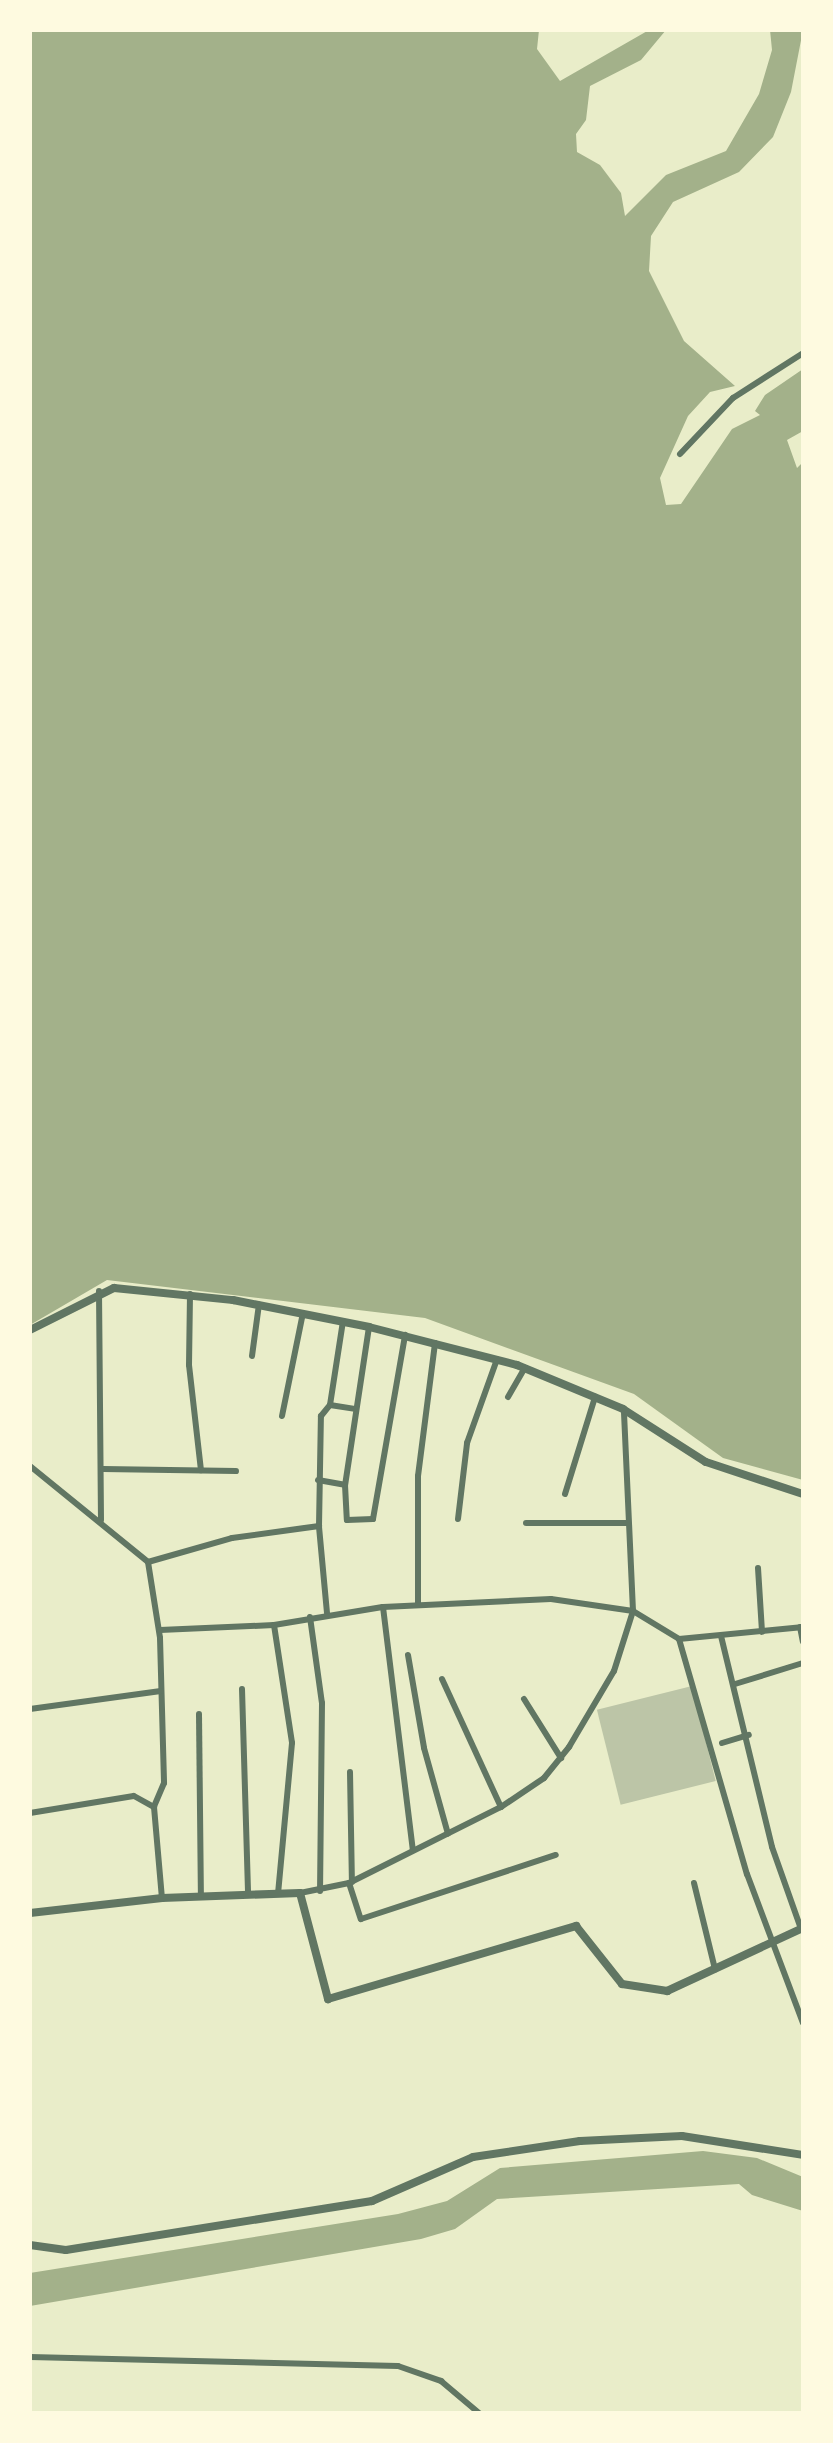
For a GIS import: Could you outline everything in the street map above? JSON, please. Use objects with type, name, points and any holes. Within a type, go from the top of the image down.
[{"type":"street","points":[[680,454],[733,398],[803,352]]},
{"type":"street","points":[[99,1291],[101,1521]]},
{"type":"street","points":[[30,1330],[99,1291],[190,1294],[370,1326],[498,1359],[624,1409],[706,1462],[803,1494]]},
{"type":"street","points":[[190,1294],[201,1470]]},
{"type":"street","points":[[252,1356],[259,1304]]},
{"type":"street","points":[[282,1416],[303,1313]]},
{"type":"street","points":[[327,1613],[319,1526],[321,1416],[330,1405],[343,1321]]},
{"type":"street","points":[[370,1326],[345,1485],[346,1518],[374,1517],[405,1335]]},
{"type":"street","points":[[418,1604],[418,1476],[435,1344]]},
{"type":"street","points":[[458,1519],[467,1443],[498,1359]]},
{"type":"street","points":[[508,1397],[525,1367]]},
{"type":"street","points":[[566,1494],[595,1397]]},
{"type":"street","points":[[330,1405],[355,1408]]},
{"type":"street","points":[[30,1914],[162,1898],[320,1891],[350,1882],[529,1791],[560,1758],[614,1671],[633,1611],[624,1409]]},
{"type":"street","points":[[30,1466],[148,1562],[160,1630],[164,1783],[154,1807],[162,1898]]},
{"type":"street","points":[[103,1469],[236,1470]]},
{"type":"street","points":[[318,1480],[345,1485]]},
{"type":"street","points":[[526,1522],[628,1522]]},
{"type":"street","points":[[148,1562],[232,1538],[319,1526]]},
{"type":"street","points":[[758,1568],[762,1632]]},
{"type":"street","points":[[160,1630],[274,1626],[327,1613],[418,1604],[551,1599],[633,1611],[679,1639],[802,1627],[803,1642]]},
{"type":"street","points":[[382,1607],[413,1850]]},
{"type":"street","points":[[310,1617],[322,1703],[320,1891]]},
{"type":"street","points":[[274,1626],[292,1743],[278,1893]]},
{"type":"street","points":[[300,1893],[328,1999],[576,1926],[613,1976],[638,1991],[667,1991],[802,1928],[772,1846],[749,1735],[721,1636]]},
{"type":"street","points":[[679,1639],[772,1942],[803,2023]]},
{"type":"street","points":[[408,1656],[424,1748],[448,1834]]},
{"type":"street","points":[[736,1684],[803,1663]]},
{"type":"street","points":[[442,1679],[501,1807]]},
{"type":"street","points":[[242,1689],[248,1894]]},
{"type":"street","points":[[30,1709],[161,1691]]},
{"type":"street","points":[[524,1699],[560,1758]]},
{"type":"street","points":[[199,1714],[201,1896]]},
{"type":"street","points":[[722,1743],[749,1735]]},
{"type":"street","points":[[350,1772],[350,1882],[357,1915],[364,1918],[556,1855]]},
{"type":"street","points":[[30,1813],[134,1796],[154,1807]]},
{"type":"street","points":[[694,1883],[716,1970]]},
{"type":"street","points":[[30,2245],[66,2250],[372,2201],[473,2157],[580,2140],[682,2136],[803,2154]]},
{"type":"street","points":[[30,2357],[398,2366],[442,2381],[479,2413]]},
{"type":"shaded area","points":[[30,30],[539,30],[537,49],[560,81],[649,30],[666,30],[641,60],[590,86],[586,120],[576,134],[577,152],[600,165],[621,193],[625,216],[666,175],[726,151],[759,94],[772,50],[770,30],[803,30],[791,92],[773,137],[739,172],[673,202],[651,236],[649,271],[684,341],[735,386],[710,392],[688,416],[660,478],[666,505],[681,504],[732,429],[760,415],[755,411],[765,395],[803,369],[803,431],[787,440],[797,468],[803,462],[803,1480],[723,1458],[634,1394],[425,1318],[107,1280],[30,1325]]},
{"type":"shaded area","points":[[703,2151],[757,2158],[803,2177],[803,2211],[752,2195],[739,2184],[497,2199],[455,2229],[421,2239],[30,2306],[30,2273],[398,2214],[447,2201],[500,2168]]},
{"type":"building","points":[[692,1686],[716,1781],[621,1805],[597,1710]]}]
